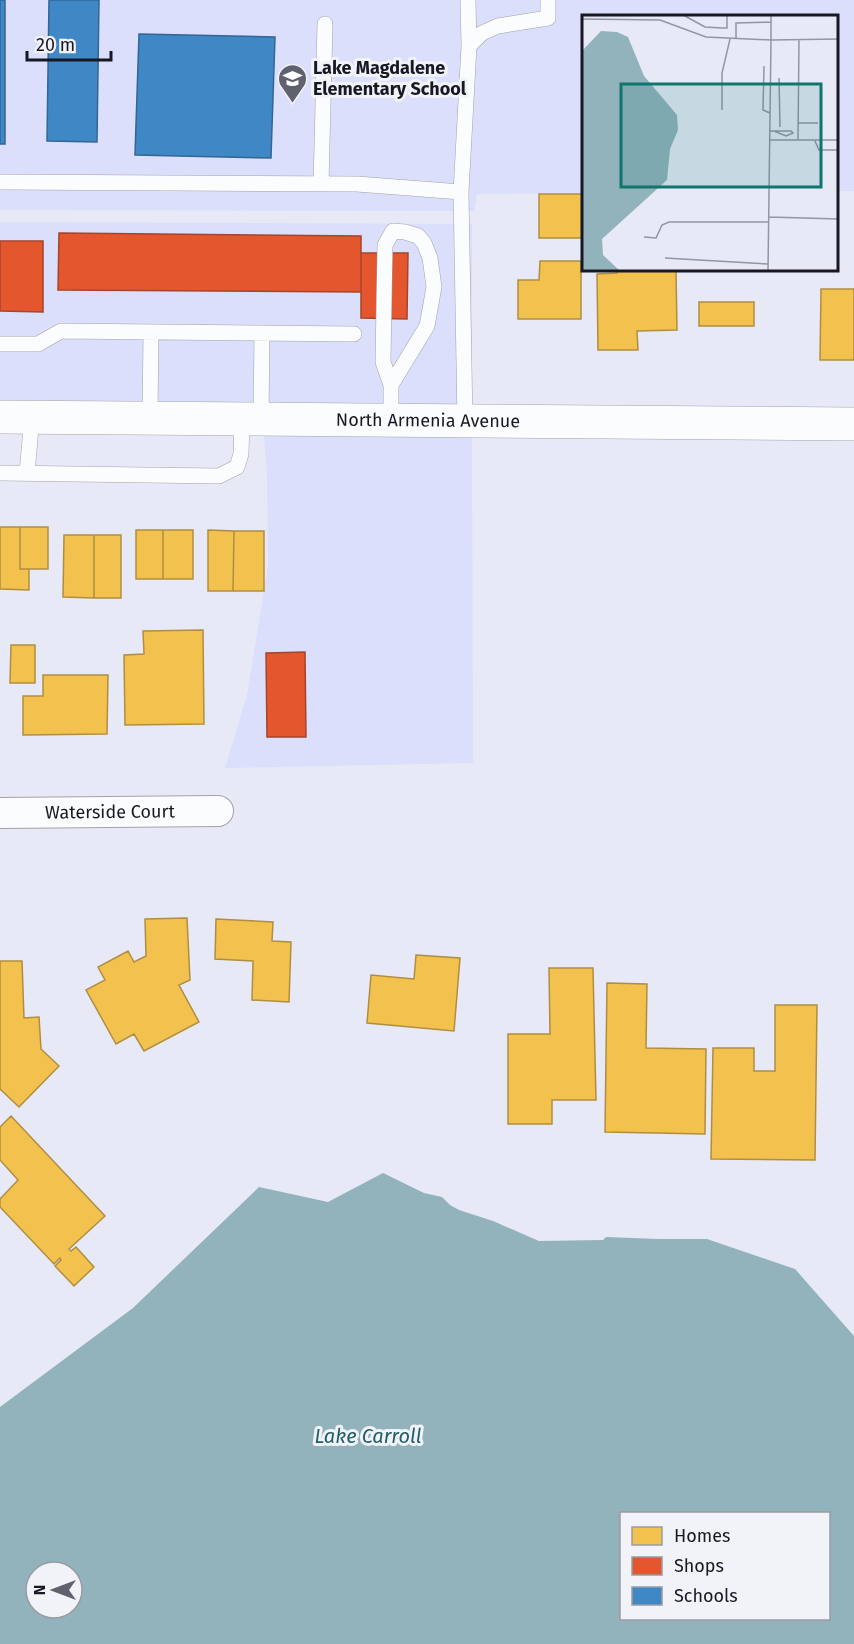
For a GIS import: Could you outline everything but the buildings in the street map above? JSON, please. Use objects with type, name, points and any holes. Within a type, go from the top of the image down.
[{"type":"main road","name":"North Armenia Avenue","points":[[0,417],[854,424]]},
{"type":"street","name":"Waterside Court","points":[[0,813],[218,812]]},
{"type":"lane","points":[[465,421],[461,192],[469,46],[468,0]]},
{"type":"lane","points":[[469,46],[482,33],[498,26],[548,18],[548,0]]},
{"type":"lane","points":[[321,184],[326,24]]},
{"type":"lane","points":[[0,182],[357,184],[461,192]]},
{"type":"lane","points":[[390,420],[391,385],[384,362],[385,245],[393,231],[418,236],[424,243],[430,258],[434,287],[427,326],[391,385]]},
{"type":"lane","points":[[0,344],[38,344],[61,332],[354,334]]},
{"type":"lane","points":[[150,418],[151,332]]},
{"type":"lane","points":[[0,473],[219,476],[237,467],[252,419],[262,333]]},
{"type":"lane","points":[[27,474],[32,417]]},
{"type":"shaded area","name":"Lake Magdalene Elementary School","points":[[0,0],[854,0],[854,191],[839,191],[839,15],[582,15],[582,193],[477,194],[474,211],[0,210]]},
{"type":"shaded area","points":[[0,222],[472,224],[472,406],[0,402]]},
{"type":"shaded area","points":[[264,434],[472,435],[473,763],[225,768],[247,695],[268,566]]},
{"type":"water","name":"Lake Carroll","points":[[383,1173],[424,1193],[442,1197],[459,1210],[493,1221],[539,1241],[603,1240],[606,1237],[707,1239],[795,1269],[854,1336],[854,1644],[0,1644],[0,1407],[133,1308],[259,1187],[328,1202]]},
{"type":"place","name":"Lake Magdalene Elementary School","points":[[292,104]]}]
